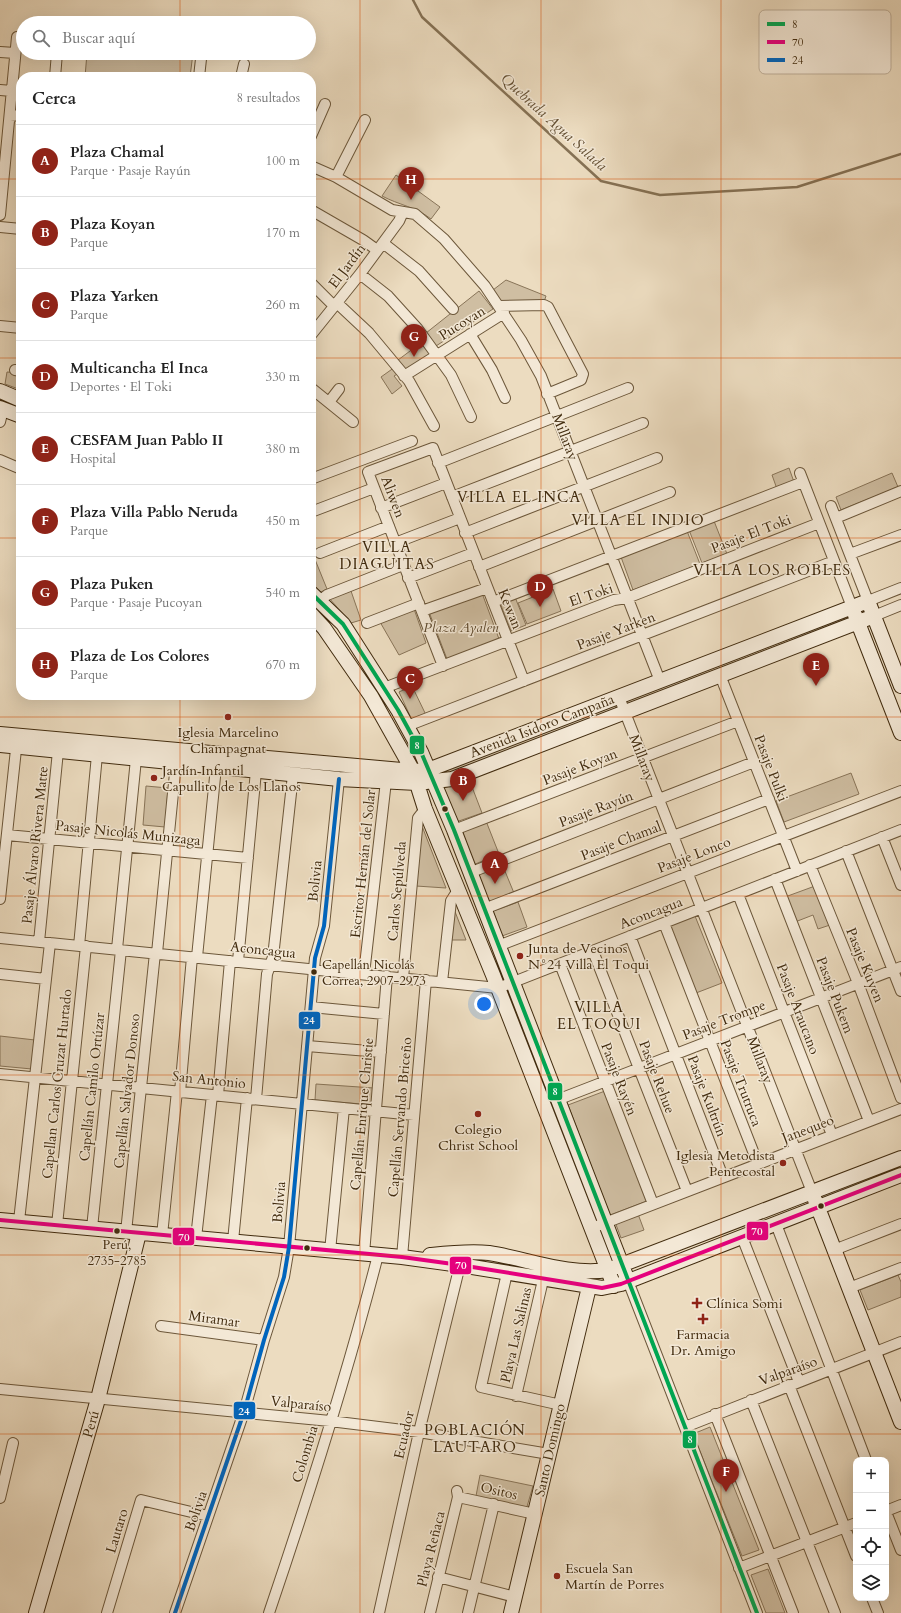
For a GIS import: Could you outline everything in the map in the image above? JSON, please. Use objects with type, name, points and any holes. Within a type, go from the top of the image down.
[{"type":"street","points":[[0,215],[4,127],[10,116],[16,47]]},
{"type":"street","points":[[0,52],[15,53]]},
{"type":"street","points":[[55,72],[56,60]]},
{"type":"street","points":[[199,72],[201,60]]},
{"type":"street","points":[[242,72],[244,64]]},
{"type":"street","points":[[0,90],[12,91]]},
{"type":"street","points":[[316,125],[326,104]]},
{"type":"street","points":[[10,116],[16,116]]},
{"type":"street","points":[[336,177],[365,120]]},
{"type":"street","name":"Millaray","points":[[316,168],[336,177],[392,210],[415,214],[444,239],[476,275],[501,310],[540,376],[660,681]]},
{"type":"street","name":"El Jardín","points":[[316,329],[360,274],[399,221],[403,212]]},
{"type":"street","points":[[316,213],[363,240],[380,247],[419,271],[453,309]]},
{"type":"street","points":[[0,227],[16,229]]},
{"type":"street","points":[[360,274],[388,296],[417,328],[435,356],[441,360],[451,375],[471,417]]},
{"type":"street","points":[[316,287],[369,333],[409,382],[434,426]]},
{"type":"street","points":[[501,310],[544,305],[548,307],[583,374],[581,380],[547,394]]},
{"type":"street","name":"Pucoyan","points":[[404,376],[470,334],[501,310]]},
{"type":"street","points":[[0,326],[16,328]]},
{"type":"street","points":[[470,334],[492,370],[505,398]]},
{"type":"street","points":[[438,462],[628,388]]},
{"type":"street","points":[[329,402],[339,389]]},
{"type":"street","points":[[0,391],[16,398]]},
{"type":"street","points":[[316,393],[353,422]]},
{"type":"street","points":[[1,413],[16,415]]},
{"type":"street","points":[[452,497],[643,423]]},
{"type":"street","points":[[316,477],[412,440]]},
{"type":"street","name":"Kewan","points":[[368,472],[433,448],[524,681]]},
{"type":"street","points":[[465,533],[657,458]]},
{"type":"street","points":[[0,460],[16,467]]},
{"type":"street","name":"Aliwen","points":[[368,472],[443,666]]},
{"type":"street","points":[[493,602],[611,556],[802,478],[901,733]]},
{"type":"street","points":[[382,508],[446,483]]},
{"type":"street","points":[[316,510],[374,488]]},
{"type":"street","points":[[836,518],[901,491]]},
{"type":"street","points":[[479,567],[670,492]]},
{"type":"street","points":[[831,506],[901,686]]},
{"type":"street","points":[[395,543],[460,518]]},
{"type":"street","name":"Pasaje El Toki","points":[[627,598],[819,522]]},
{"type":"street","points":[[320,553],[389,526]]},
{"type":"street","points":[[850,554],[901,534]]},
{"type":"street","points":[[408,578],[473,552]]},
{"type":"street","name":"Pasaje Yarken","points":[[407,726],[834,561]]},
{"type":"street","points":[[316,597],[327,595],[403,565]]},
{"type":"street","points":[[367,623],[487,588]]},
{"type":"street","name":"Avenida Isidoro Campaña","points":[[430,776],[619,697],[901,588]]},
{"type":"street","points":[[316,598],[342,624],[407,726],[454,830],[469,873],[757,1613]]},
{"type":"street","name":"El Toki","points":[[384,688],[620,598],[627,598]]},
{"type":"street","name":"Avenida Isidoro Campaña","points":[[0,734],[16,741],[58,751],[293,775],[386,781],[430,776],[452,779],[901,605]]},
{"type":"street","points":[[316,619],[324,628],[372,696],[415,777],[425,809],[498,988],[614,1286]]},
{"type":"street","name":"Pasaje Pulki","points":[[720,676],[797,871]]},
{"type":"street","name":"Millaray","points":[[619,697],[874,1352],[896,1394],[901,1422]]},
{"type":"street","name":"Pasaje Koyan","points":[[454,830],[738,721]]},
{"type":"street","points":[[0,899],[4,840],[16,741]]},
{"type":"street","name":"Avenida Isidoro Campaña","points":[[0,745],[16,741],[415,777]]},
{"type":"street","name":"Pasaje Álvaro Rivera Matte","points":[[19,1221],[46,979],[45,942],[49,839],[58,751]]},
{"type":"street","name":"Capellan Carlos Cruzat Hurtado","points":[[57,1225],[72,1081],[89,843],[97,755]]},
{"type":"street","name":"Capellán Camilo Ortúzar","points":[[92,1228],[136,759]]},
{"type":"street","name":"Pasaje Rayún","points":[[469,873],[754,762]]},
{"type":"street","name":"Capellán Salvador Donoso","points":[[133,1232],[142,1088],[176,763]]},
{"type":"street","points":[[162,1235],[216,767]]},
{"type":"street","points":[[196,1238],[248,858],[256,771]]},
{"type":"street","points":[[233,1241],[267,974],[273,957],[293,775]]},
{"type":"street","name":"Bolivia","points":[[176,1613],[244,1412],[264,1340],[284,1277],[289,1247],[315,958],[324,926],[339,779]]},
{"type":"street","name":"Escritor Hernán del Solar","points":[[364,974],[386,781]]},
{"type":"street","name":"Pasaje Lonco","points":[[498,946],[901,791]]},
{"type":"street","name":"Pasaje Chamal","points":[[484,909],[768,799]]},
{"type":"street","name":"Carlos Sepúlveda","points":[[403,978],[418,818],[425,809]]},
{"type":"street","name":"Aconcagua","points":[[0,938],[498,988],[901,830]]},
{"type":"street","points":[[882,837],[901,885]]},
{"type":"street","name":"Pasaje Nicolás Munizaga","points":[[4,840],[49,839],[248,858]]},
{"type":"street","points":[[846,851],[897,968],[901,991]]},
{"type":"street","name":"Pasaje Kuyen","points":[[810,865],[858,983],[901,1098]]},
{"type":"street","name":"Pasaje Pukem","points":[[775,879],[869,1121]]},
{"type":"street","points":[[442,982],[451,900],[458,890]]},
{"type":"street","name":"Pasaje Araucano","points":[[738,894],[832,1135]]},
{"type":"street","name":"Pasaje Trutruca","points":[[664,923],[758,1164]]},
{"type":"street","name":"Pasaje Kultrún","points":[[630,936],[723,1177]]},
{"type":"street","name":"Pasaje Rehue","points":[[593,951],[687,1191]]},
{"type":"street","name":"Pasaje Rayén","points":[[560,964],[653,1204]]},
{"type":"street","name":"Pasaje Trompe","points":[[557,1100],[897,968]]},
{"type":"street","points":[[0,974],[46,979]]},
{"type":"street","name":"Capellán Enrique Christie","points":[[370,1254],[377,1111],[388,976]]},
{"type":"street","name":"Capellán Servando Briceño","points":[[402,1257],[426,980]]},
{"type":"street","points":[[311,1007],[384,1014]]},
{"type":"street","points":[[308,1046],[381,1052]]},
{"type":"street","name":"San Antonio","points":[[0,1074],[414,1115]]},
{"type":"street","points":[[330,1250],[344,1108]]},
{"type":"street","name":"Janequeo","points":[[592,1228],[901,1109]]},
{"type":"street","points":[[0,1220],[402,1257],[459,1259],[489,1253],[579,1271],[608,1270],[901,1158]]},
{"type":"street","points":[[459,1259],[506,1273],[543,1280],[589,1288],[614,1286],[901,1175]]},
{"type":"street","points":[[776,1224],[865,1457]]},
{"type":"street","points":[[834,1250],[901,1224]]},
{"type":"street","name":"Perú","points":[[36,1613],[98,1399],[133,1232]]},
{"type":"street","points":[[742,1237],[853,1548]]},
{"type":"street","name":"Colombia","points":[[269,1613],[361,1319],[370,1254]]},
{"type":"street","name":"Ecuador","points":[[379,1613],[418,1432],[459,1259]]},
{"type":"street","points":[[849,1288],[901,1268]]},
{"type":"street","points":[[506,1273],[481,1387],[561,1405]]},
{"type":"street","name":"Playa Las Salinas","points":[[516,1396],[543,1280]]},
{"type":"street","name":"Santo Domingo","points":[[511,1613],[589,1288]]},
{"type":"street","name":"Miramar","points":[[161,1326],[264,1340]]},
{"type":"street","name":"Valparaíso","points":[[685,1427],[901,1342]]},
{"type":"street","name":"Valparaíso","points":[[0,1389],[330,1420],[418,1432],[549,1454]]},
{"type":"street","points":[[751,1400],[835,1613]]},
{"type":"street","points":[[715,1414],[793,1613]]},
{"type":"street","points":[[0,1498],[13,1443]]},
{"type":"street","name":"Ositos","points":[[458,1494],[535,1514]]},
{"type":"street","name":"Playa Reñaca","points":[[430,1613],[458,1494]]},
{"type":"street","name":"Lautaro","points":[[107,1613],[141,1500],[208,1516]]},
{"type":"street","points":[[468,1613],[494,1504]]},
{"type":"street","points":[[889,1511],[901,1505]]},
{"type":"street","points":[[889,1520],[901,1550]]},
{"type":"street","points":[[739,1568],[853,1524]]},
{"type":"street","points":[[438,1577],[515,1597]]},
{"type":"street","points":[[873,1601],[878,1613]]},
{"type":"green space","points":[[86,60],[192,60],[191,72],[85,72]]},
{"type":"green space","points":[[396,175],[440,207],[431,219],[413,209],[382,196]]},
{"type":"green space","points":[[506,280],[546,296],[544,302],[502,302],[493,290]]},
{"type":"green space","points":[[479,291],[493,309],[436,346],[426,333]]},
{"type":"green space","points":[[422,342],[432,355],[406,370],[398,360]]},
{"type":"green space","points":[[395,367],[399,373],[394,376],[402,386],[392,394],[381,377]]},
{"type":"green space","points":[[7,372],[16,373],[16,388],[5,384]]},
{"type":"green space","points":[[789,468],[794,482],[777,489],[772,475]]},
{"type":"green space","points":[[892,473],[898,487],[841,510],[836,497]]},
{"type":"green space","points":[[714,521],[727,554],[702,563],[689,530]]},
{"type":"green space","points":[[687,531],[700,564],[633,590],[621,557]]},
{"type":"green space","points":[[316,562],[327,589],[321,592],[316,588]]},
{"type":"green space","points":[[553,589],[561,611],[527,624],[518,603]]},
{"type":"green space","points":[[351,591],[361,620],[351,623],[329,598]]},
{"type":"green space","name":"Plaza Ayalen","points":[[482,593],[499,639],[447,659],[429,612]]},
{"type":"green space","points":[[515,597],[526,625],[511,631],[500,603]]},
{"type":"green space","points":[[414,609],[426,643],[399,655],[380,622]]},
{"type":"green space","points":[[846,615],[844,620],[628,704],[625,701]]},
{"type":"green space","points":[[412,686],[426,715],[412,720],[399,692]]},
{"type":"green space","points":[[615,704],[616,707],[614,711],[441,776],[436,771]]},
{"type":"green space","points":[[851,773],[859,794],[784,822],[776,801]]},
{"type":"green space","points":[[469,779],[482,813],[456,822],[444,788]]},
{"type":"green space","points":[[146,786],[168,788],[165,827],[143,825]]},
{"type":"green space","points":[[486,821],[499,854],[473,865],[460,832]]},
{"type":"green space","points":[[422,826],[446,888],[416,886]]},
{"type":"green space","points":[[502,864],[514,893],[487,903],[476,874]]},
{"type":"green space","points":[[815,886],[830,925],[818,929],[813,915],[795,922],[785,897]]},
{"type":"green space","points":[[518,902],[527,927],[502,936],[493,911]]},
{"type":"green space","points":[[454,909],[466,940],[450,940]]},
{"type":"green space","points":[[695,916],[722,983],[696,993],[669,926]]},
{"type":"green space","points":[[0,1036],[35,1040],[32,1069],[0,1066]]},
{"type":"green space","points":[[316,1084],[374,1088],[373,1105],[315,1100]]},
{"type":"green space","points":[[605,1091],[647,1201],[610,1215],[568,1105]]},
{"type":"green space","points":[[638,1214],[644,1230],[621,1238],[615,1222]]},
{"type":"green space","points":[[898,1275],[901,1282],[901,1297],[868,1310],[860,1290]]},
{"type":"green space","points":[[710,1427],[759,1550],[742,1556],[693,1434]]},
{"type":"green space","points":[[480,1475],[533,1486],[526,1510],[476,1496]]},
{"type":"green space","points":[[768,1569],[785,1613],[766,1613],[751,1575]]},
{"type":"waterway","name":"Quebrada Agua Salada","points":[[413,0],[422,17],[601,181],[660,195],[797,187],[901,154]]},
{"type":"transit line","name":"8","points":[[316,598],[343,624],[398,710],[421,752],[454,830],[757,1613]]},
{"type":"transit line","name":"24","points":[[175,1613],[244,1412],[264,1340],[284,1277],[289,1247],[315,958],[324,926],[339,779]]},
{"type":"transit line","name":"70","points":[[0,1220],[402,1257],[602,1288],[621,1284],[901,1175]]},
{"type":"place","name":"Plaza de Los Colores","points":[[411,200]]},
{"type":"place","name":"Plaza Puken","points":[[414,357]]},
{"type":"place","name":"Multicancha El Inca","points":[[540,607]]},
{"type":"place","name":"CESFAM Juan Pablo II","points":[[816,686]]},
{"type":"place","name":"Plaza Yarken","points":[[410,699]]},
{"type":"place","name":"Iglesia Marcelino Champagnat","points":[[228,717]]},
{"type":"place","name":"Jardín Infantil Capullito de Los Llanos","points":[[154,778]]},
{"type":"place","name":"Plaza Koyan","points":[[463,801]]},
{"type":"place","name":"Plaza Chamal","points":[[495,884]]},
{"type":"place","name":"Junta de Vecinos N°24 Villa El Toqui","points":[[520,956]]},
{"type":"place","name":"Capellán Nicolás Correa, 2907-2973","points":[[314,972]]},
{"type":"place","name":"Colegio Christ School","points":[[478,1114]]},
{"type":"place","name":"Iglesia Metodista Pentecostal","points":[[783,1163]]},
{"type":"place","name":"Perú, 2735-2785","points":[[117,1231]]},
{"type":"place","name":"Clínica Somi","points":[[697,1303]]},
{"type":"place","name":"Farmacia Dr. Amigo","points":[[703,1319]]},
{"type":"place","name":"Plaza Villa Pablo Neruda","points":[[726,1492]]},
{"type":"place","name":"Escuela San Martín de Porres","points":[[557,1576]]},
{"type":"district","name":"VILLA EL INCA","points":[[519,497]]},
{"type":"district","name":"VILLA EL INDIO","points":[[638,520]]},
{"type":"district","name":"VILLA DIAGUITAS","points":[[387,556]]},
{"type":"district","name":"VILLA LOS ROBLES","points":[[772,570]]},
{"type":"district","name":"VILLA EL TOQUI","points":[[599,1016]]},
{"type":"district","name":"POBLACIÓN LAUTARO","points":[[475,1438]]}]
